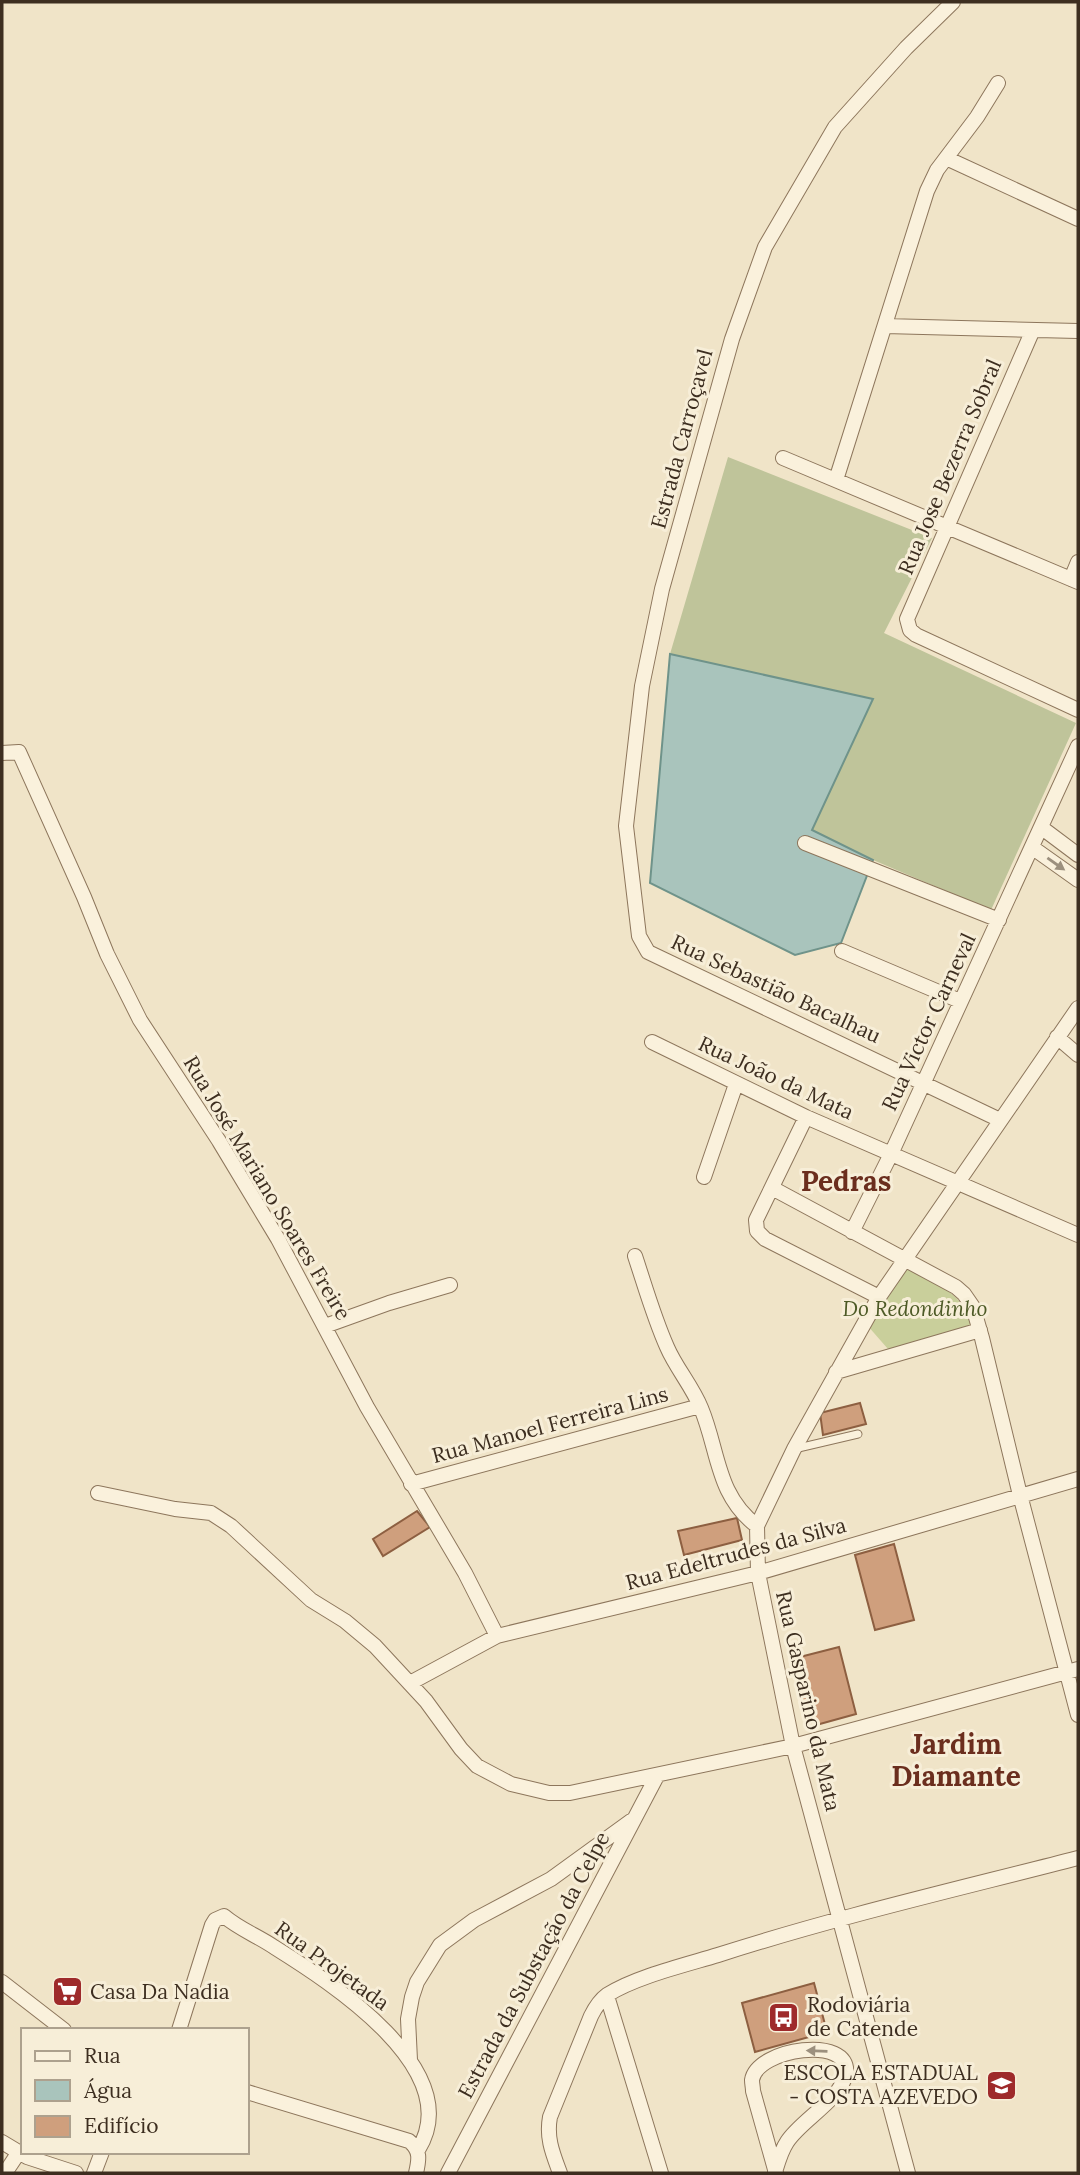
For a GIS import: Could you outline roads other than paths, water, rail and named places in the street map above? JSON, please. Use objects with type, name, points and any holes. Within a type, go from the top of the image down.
[{"type":"street","name":"Estrada Carroçavel","points":[[648,952],[639,936],[626,825],[642,686],[662,589],[732,339],[765,247],[835,127],[906,48],[953,2]]},
{"type":"street","points":[[836,480],[928,191],[937,170],[977,117],[998,83]]},
{"type":"street","points":[[946,158],[1078,219]]},
{"type":"street","points":[[885,326],[1032,332],[1078,331]]},
{"type":"street","name":"Rua Jose Bezerra Sobral","points":[[1032,332],[907,619],[910,630],[916,635],[1078,710]]},
{"type":"street","points":[[783,458],[1075,581],[1078,562]]},
{"type":"street","name":"Rua Victor Carneval","points":[[852,1232],[891,1154],[1078,746]]},
{"type":"street","name":"Rua José Mariano Soares Freire","points":[[2,753],[19,752],[112,965],[140,1020],[219,1141],[278,1239],[411,1484],[465,1573],[497,1636]]},
{"type":"street","points":[[1042,828],[1078,855]]},
{"type":"street","points":[[805,843],[999,920]]},
{"type":"street","points":[[1033,848],[1078,880]]},
{"type":"street","points":[[842,951],[960,1001]]},
{"type":"street","name":"Rua Sebastião Bacalhau","points":[[648,952],[1000,1120]]},
{"type":"street","points":[[635,1256],[666,1346],[700,1406],[731,1499],[757,1526],[794,1449],[879,1297],[1078,1007]]},
{"type":"street","points":[[1057,1037],[1078,1055]]},
{"type":"street","name":"Rua João da Mata","points":[[652,1042],[806,1117],[1078,1235]]},
{"type":"street","points":[[704,1177],[736,1084]]},
{"type":"street","points":[[806,1117],[756,1220],[757,1231],[765,1239],[879,1297]]},
{"type":"street","points":[[772,1188],[960,1290],[973,1307],[1020,1495],[1073,1670],[1078,1715]]},
{"type":"street","points":[[325,1326],[450,1285]]},
{"type":"street","points":[[836,1372],[980,1331]]},
{"type":"street","name":"Rua Manoel Ferreira Lins","points":[[411,1484],[700,1406]]},
{"type":"street","name":"Rua Edeltrudes da Silva","points":[[410,1683],[497,1636],[758,1573],[1078,1479]]},
{"type":"street","points":[[98,1493],[175,1509],[211,1513],[232,1526],[311,1600],[345,1621],[375,1646],[410,1683],[469,1760],[511,1784],[549,1793],[570,1793],[793,1746],[1073,1670]]},
{"type":"street","name":"Rua Gasparino da Mata","points":[[757,1526],[758,1573],[793,1746],[908,2173]]},
{"type":"street","name":"Estrada da Substação da Celpe","points":[[448,2173],[657,1776]]},
{"type":"street","points":[[410,2060],[408,2019],[412,1997],[417,1982],[440,1945],[474,1920],[524,1895],[575,1864],[635,1818]]},
{"type":"street","points":[[560,2173],[550,2147],[550,2117],[591,2016],[607,1996],[653,1976],[840,1919],[1078,1858]]},
{"type":"street","name":"Rua Projetada","points":[[180,2028],[212,1925],[215,1920],[224,1916],[338,1991],[372,2019],[410,2060],[420,2075],[427,2109],[426,2137],[418,2150],[416,2173]]},
{"type":"street","points":[[2,1982],[61,2028]]},
{"type":"street","points":[[607,1996],[661,2173]]},
{"type":"street","points":[[815,2049],[830,2052],[844,2064],[846,2072],[842,2083],[834,2095],[788,2141],[774,2173],[752,2079],[758,2068],[772,2059],[815,2049]]},
{"type":"street","points":[[248,2092],[409,2141],[418,2150]]},
{"type":"street","points":[[2,2142],[19,2152],[4,2173]]},
{"type":"street","points":[[23,2154],[76,2173]]},
{"type":"street","points":[[94,2173],[101,2154]]},
{"type":"lane","points":[[794,1449],[858,1434]]},
{"type":"water","points":[[670,654],[873,699],[812,830],[873,860],[841,943],[795,955],[650,883]]},
{"type":"place","name":"Casa Da Nadia","points":[[67,1992]]},
{"type":"place","name":"Rodoviária de Catende","points":[[784,2017]]},
{"type":"place","name":"ESCOLA ESTADUAL - COSTA AZEVEDO","points":[[1001,2085]]},
{"type":"district","name":"Pedras","points":[[846,1181]]},
{"type":"district","name":"Jardim Diamante","points":[[956,1760]]},
{"type":"park label","name":"Do Redondinho","points":[[915,1309]]}]
